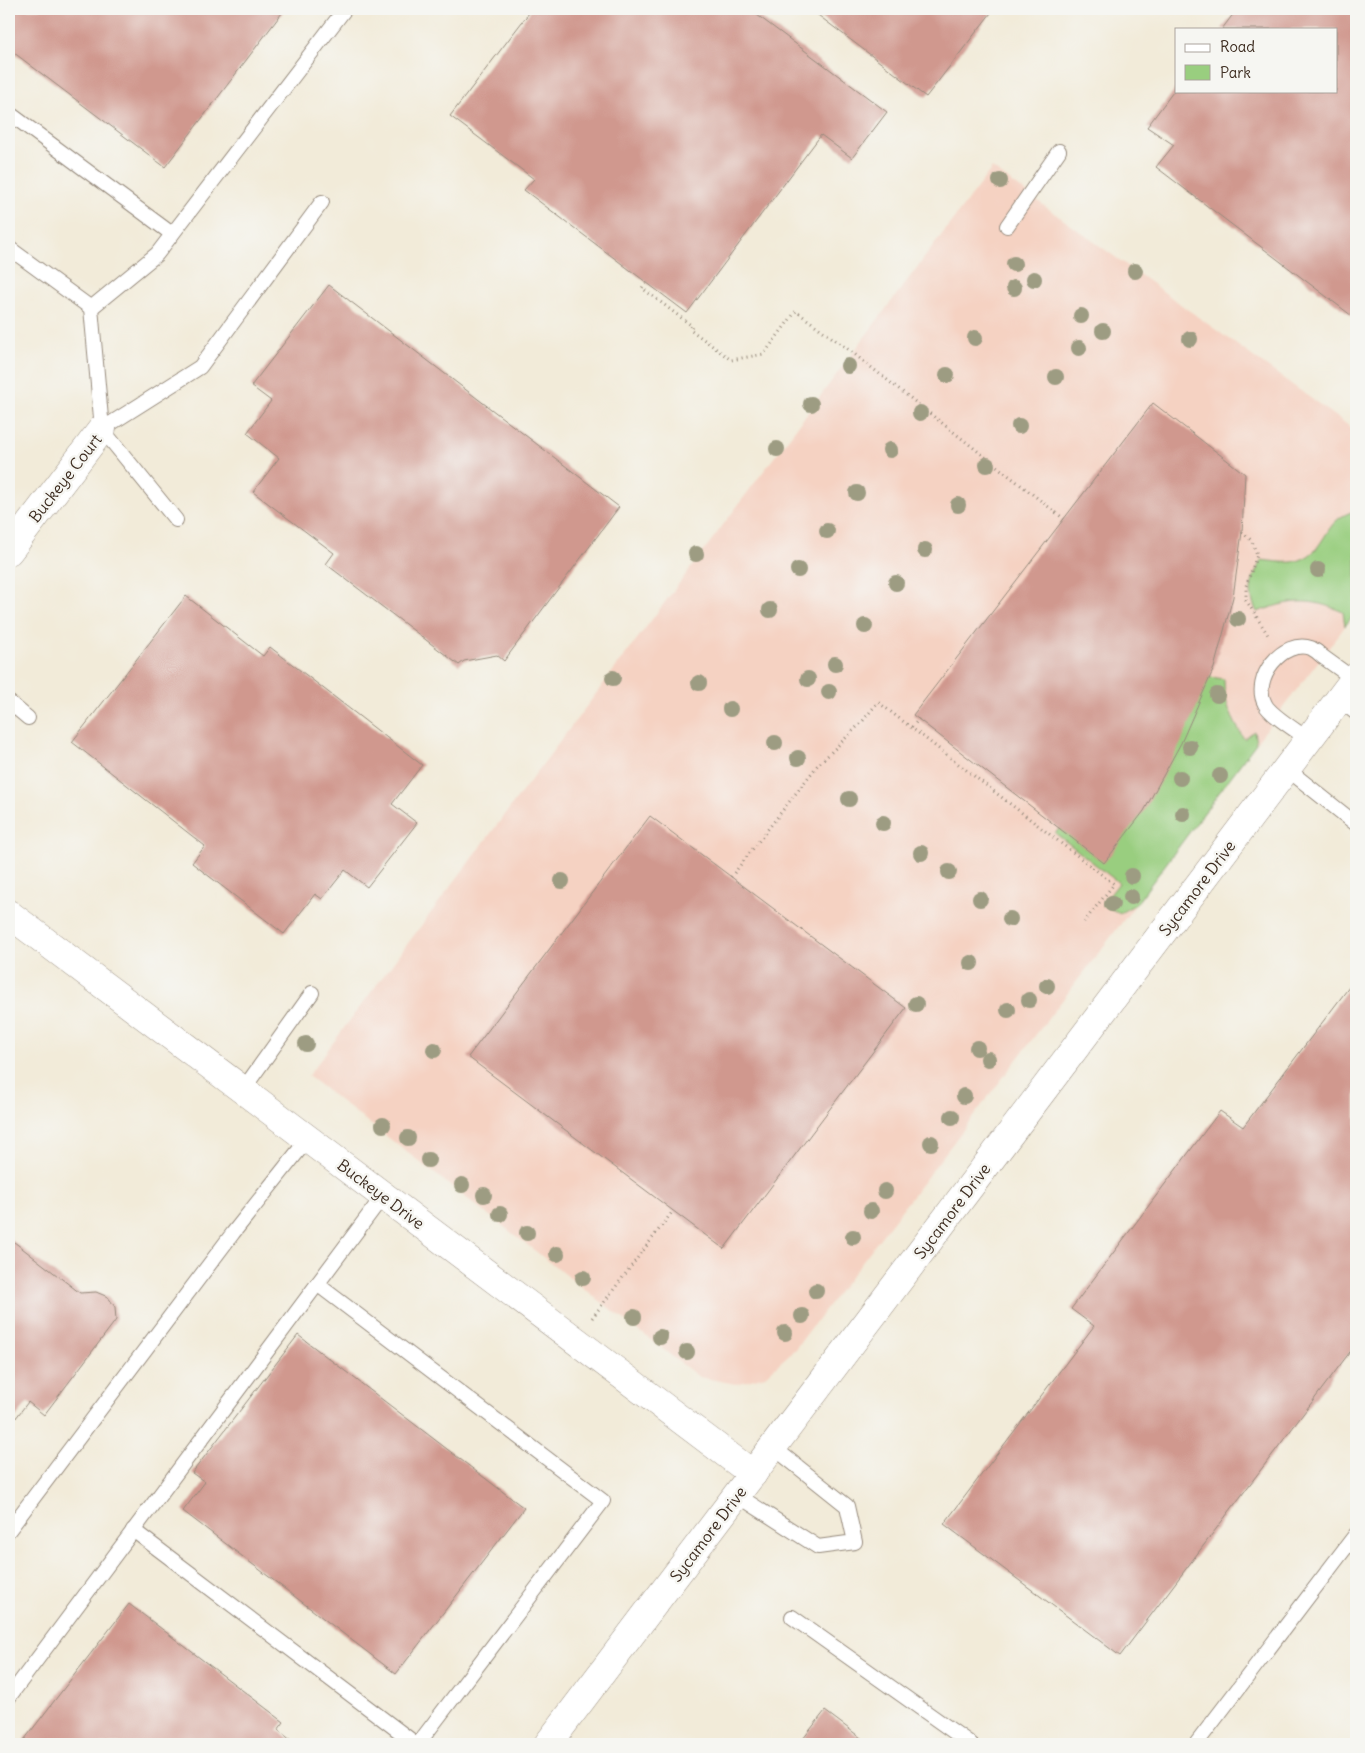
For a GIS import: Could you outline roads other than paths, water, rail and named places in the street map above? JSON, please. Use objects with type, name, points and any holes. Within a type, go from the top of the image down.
[{"type":"street","name":"Buckeye Court","points":[[9,551],[102,429]]},
{"type":"street","name":"Sycamore Drive","points":[[548,1744],[1309,740],[1352,692]]},
{"type":"street","name":"Buckeye Drive","points":[[9,914],[575,1340],[745,1485]]},
{"type":"lane","points":[[91,308],[157,254],[345,9]]},
{"type":"lane","points":[[9,114],[172,234]]},
{"type":"lane","points":[[1007,226],[1059,151]]},
{"type":"lane","points":[[102,429],[200,367],[322,202]]},
{"type":"lane","points":[[9,248],[91,308],[102,429],[176,520]]},
{"type":"lane","points":[[1309,740],[1270,710],[1264,703],[1262,691],[1269,664],[1280,655],[1295,647],[1311,648],[1352,692]]},
{"type":"lane","points":[[9,702],[28,718]]},
{"type":"lane","points":[[1287,769],[1356,824]]},
{"type":"lane","points":[[242,1090],[312,992]]},
{"type":"lane","points":[[9,1530],[233,1233],[307,1140]]},
{"type":"lane","points":[[9,1697],[383,1196]]},
{"type":"lane","points":[[133,1530],[417,1744],[603,1501],[317,1284]]},
{"type":"lane","points":[[745,1485],[818,1547],[856,1542],[847,1506],[773,1448]]},
{"type":"lane","points":[[1196,1744],[1356,1534]]},
{"type":"lane","points":[[792,1617],[971,1744]]}]
